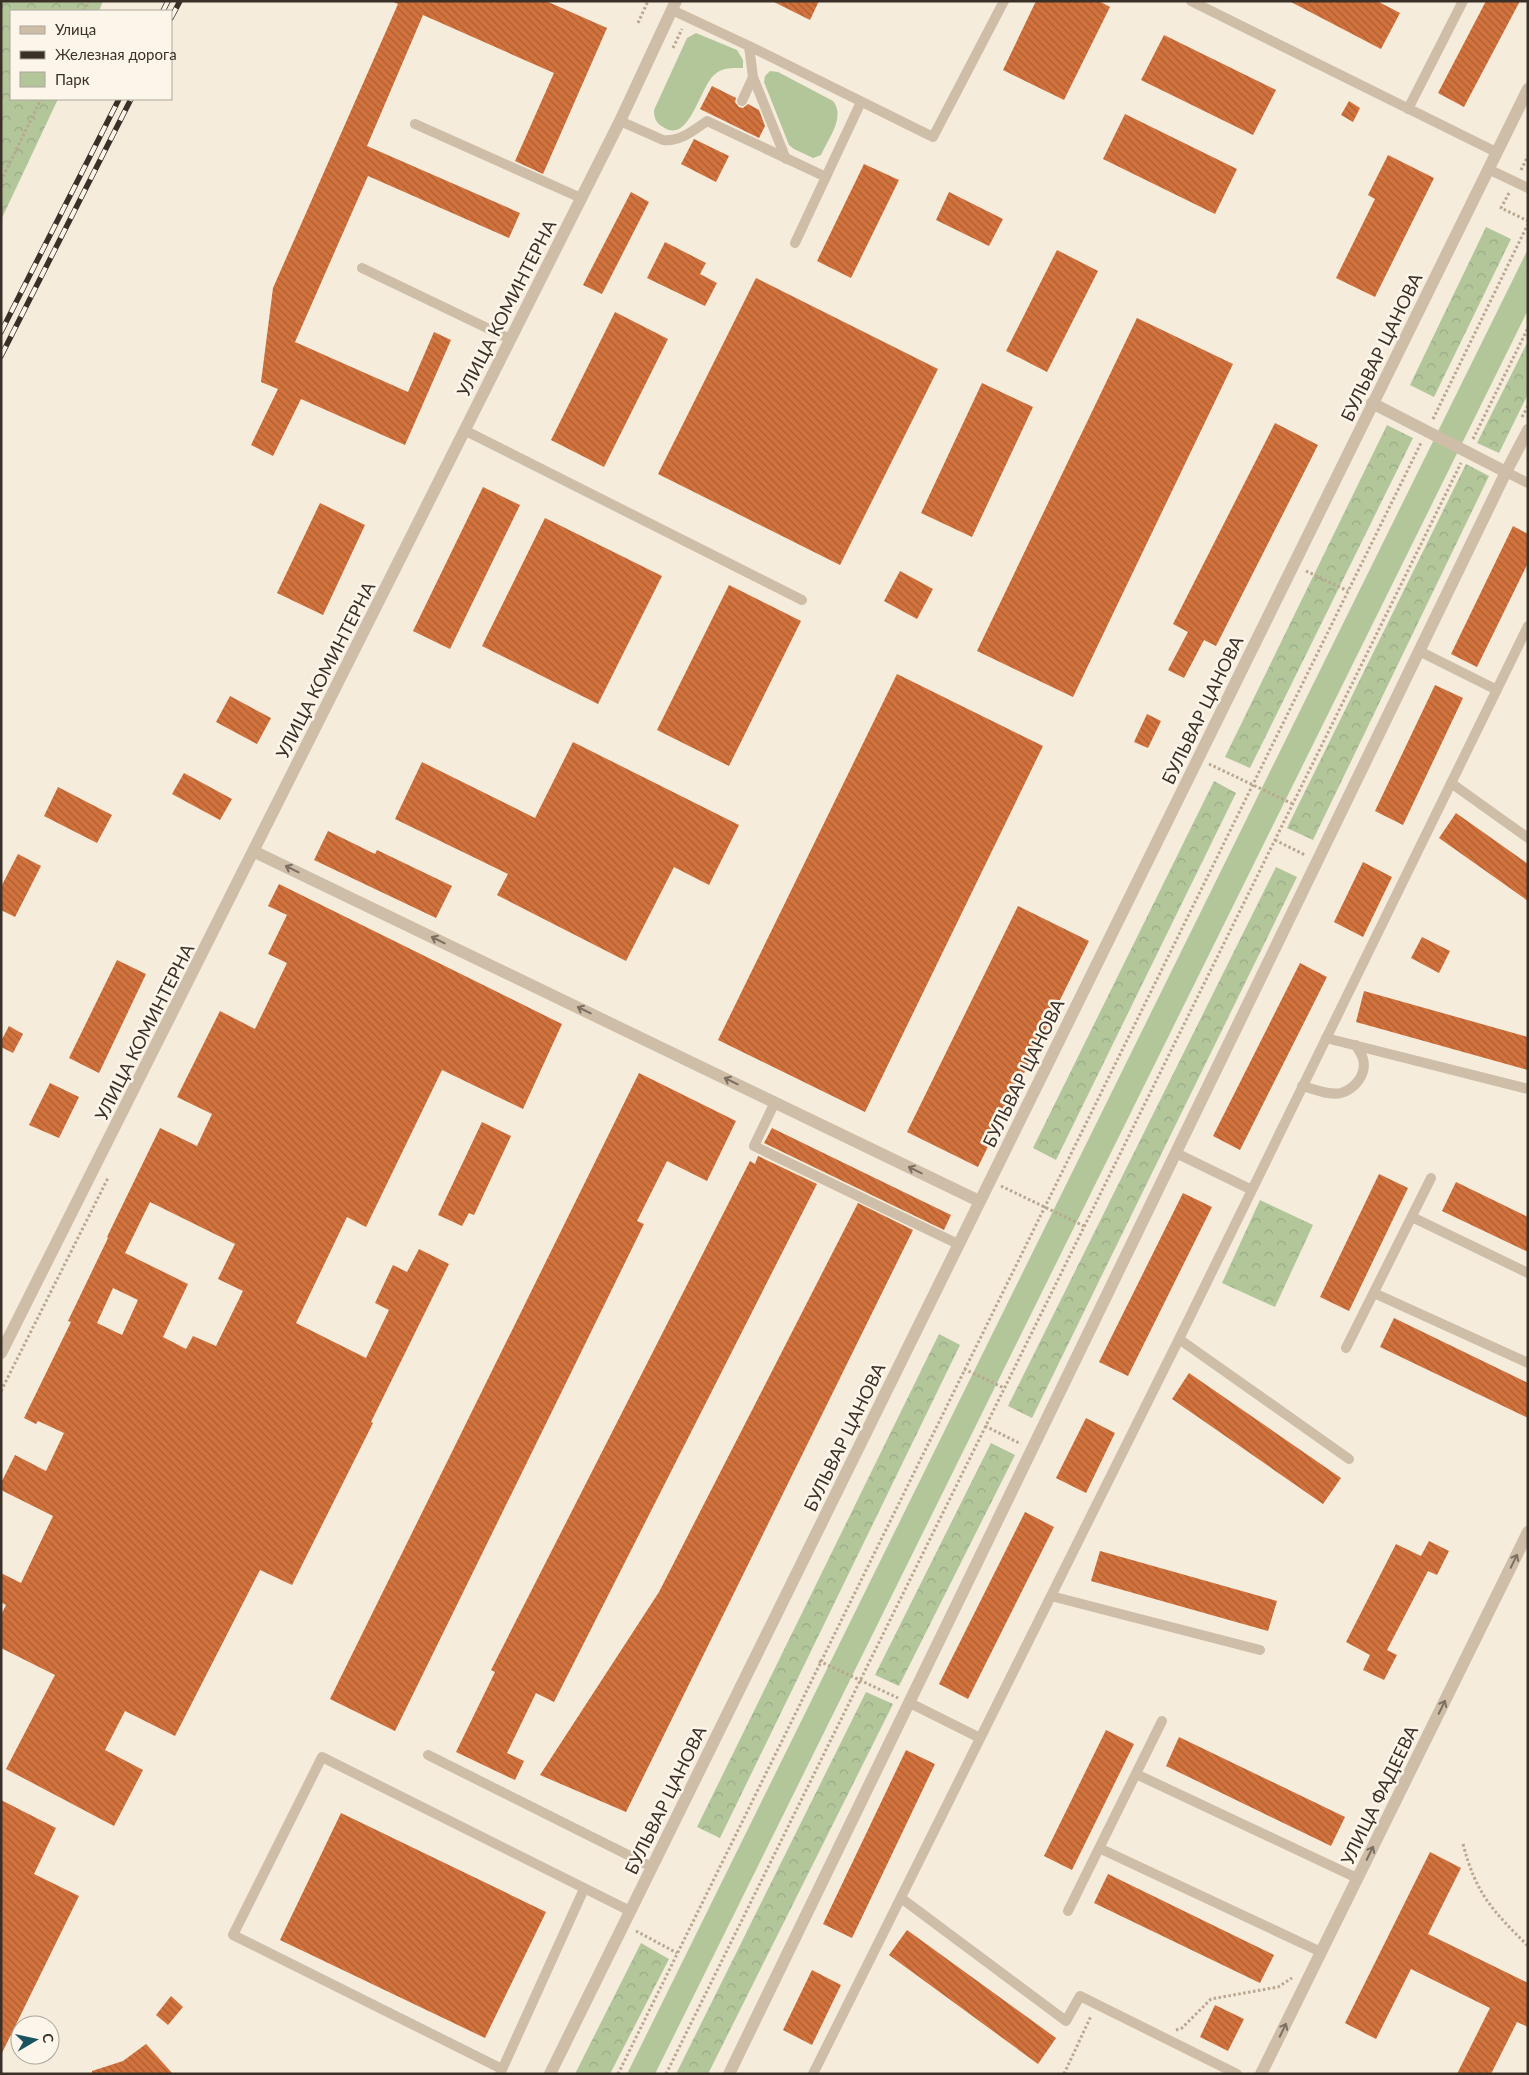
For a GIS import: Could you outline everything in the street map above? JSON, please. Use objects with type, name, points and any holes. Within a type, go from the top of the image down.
[{"type":"street","name":"УЛИЦА КОМИНТЕРНА","points":[[1,1353],[620,121],[674,6]]},
{"type":"street","name":"БУЛЬВАР ЦАНОВА","points":[[550,2074],[1528,89]]},
{"type":"street","points":[[1372,403],[1506,472]]},
{"type":"street","points":[[729,2074],[1528,430]]},
{"type":"street","points":[[254,852],[979,1201]]},
{"type":"street","name":"УЛИЦА ФАДЕЕВА","points":[[1261,2074],[1527,1537]]},
{"type":"lane","points":[[674,6],[749,46],[933,138],[1004,1]]},
{"type":"lane","points":[[1191,1],[1496,152]]},
{"type":"lane","points":[[1408,109],[1463,1]]},
{"type":"lane","points":[[749,46],[753,77],[786,159]]},
{"type":"lane","points":[[742,101],[753,77]]},
{"type":"lane","points":[[795,243],[862,102]]},
{"type":"lane","points":[[620,121],[669,141],[679,138],[707,121],[728,127],[786,159],[826,177]]},
{"type":"lane","points":[[415,124],[581,198]]},
{"type":"lane","points":[[1488,169],[1528,188]]},
{"type":"lane","points":[[362,268],[510,339]]},
{"type":"lane","points":[[464,430],[802,600]]},
{"type":"lane","points":[[1506,472],[1528,483]]},
{"type":"lane","points":[[813,2074],[1179,1339],[1528,626]]},
{"type":"lane","points":[[1419,651],[1497,690]]},
{"type":"lane","points":[[1451,784],[1528,838]]},
{"type":"lane","points":[[1326,1038],[1528,1089]]},
{"type":"lane","points":[[1302,1086],[1326,1092],[1341,1093],[1354,1086],[1363,1075],[1363,1060],[1356,1045]]},
{"type":"lane","points":[[775,1102],[754,1146],[958,1244]]},
{"type":"lane","points":[[1176,1153],[1252,1190]]},
{"type":"lane","points":[[1346,1348],[1431,1178]]},
{"type":"lane","points":[[1412,1217],[1528,1272]]},
{"type":"lane","points":[[1374,1293],[1528,1363]]},
{"type":"lane","points":[[1179,1339],[1349,1459]]},
{"type":"lane","points":[[1051,1596],[1260,1650]]},
{"type":"lane","points":[[909,1703],[980,1738]]},
{"type":"lane","points":[[1068,1911],[1162,1721]]},
{"type":"lane","points":[[428,1755],[652,1867]]},
{"type":"lane","points":[[584,1889],[501,2072],[233,1935],[322,1757],[630,1912]]},
{"type":"lane","points":[[1136,1774],[1358,1878]]},
{"type":"lane","points":[[1099,1848],[1321,1952]]},
{"type":"lane","points":[[901,1898],[1066,2021],[1080,1996],[1237,2074]]},
{"type":"path","points":[[638,23],[648,1]]},
{"type":"path","points":[[1,181],[41,100]]},
{"type":"path","points":[[618,2074],[1528,222],[1501,208]]},
{"type":"path","points":[[666,2074],[1528,328]]},
{"type":"path","points":[[1293,564],[1348,591]]},
{"type":"path","points":[[1197,759],[1293,804]]},
{"type":"path","points":[[1275,840],[1317,861]]},
{"type":"path","points":[[1,1391],[110,1173]]},
{"type":"path","points":[[995,1183],[1084,1226]]},
{"type":"path","points":[[964,1369],[1004,1388]]},
{"type":"path","points":[[986,1426],[1032,1450]]},
{"type":"path","points":[[820,1661],[909,1703]]},
{"type":"path","points":[[1463,1844],[1472,1874],[1480,1891],[1492,1909],[1528,1946]]},
{"type":"path","points":[[1159,2035],[1182,2028],[1211,1999],[1278,1987],[1293,1978]]},
{"type":"path","points":[[1064,2074],[1097,2005]]},
{"type":"green space","points":[[1,1],[103,1],[99,10],[10,10],[10,100],[58,100],[1,220]]},
{"type":"green space","points":[[696,33],[737,50],[743,60],[743,68],[724,69],[717,72],[709,82],[687,122],[680,128],[672,131],[657,122],[654,110],[687,38]]},
{"type":"green space","points":[[770,71],[778,72],[833,101],[837,107],[837,121],[821,155],[813,158],[789,145],[764,82],[765,76]]},
{"type":"green space","points":[[1486,227],[1511,239],[1434,397],[1410,385]]},
{"type":"green space","points":[[1528,249],[1528,310],[655,2074],[627,2074]]},
{"type":"green space","points":[[1528,341],[1528,394],[1499,453],[1477,443]]},
{"type":"green space","points":[[1387,425],[1413,438],[1250,768],[1225,757]]},
{"type":"green space","points":[[1466,464],[1489,476],[1313,840],[1287,828]]},
{"type":"green space","points":[[1214,781],[1236,793],[1056,1160],[1033,1148]]},
{"type":"green space","points":[[1276,867],[1297,877],[1032,1418],[1008,1406]]},
{"type":"green space","points":[[1260,1200],[1313,1225],[1275,1307],[1222,1283]]},
{"type":"green space","points":[[939,1334],[960,1345],[720,1838],[697,1827]]},
{"type":"green space","points":[[991,1443],[1015,1455],[899,1686],[875,1675]]},
{"type":"green space","points":[[866,1692],[893,1704],[708,2074],[676,2074]]},
{"type":"green space","points":[[641,1943],[669,1959],[610,2074],[575,2074]]},
{"type":"building","points":[[391,1],[546,1],[607,28],[543,174],[515,161],[554,73],[423,15],[367,146],[520,213],[509,238],[368,176],[295,342],[408,392],[434,332],[451,340],[405,445],[301,399],[273,456],[251,445],[278,389],[261,382],[273,288],[398,4]]},
{"type":"building","points":[[772,1],[819,1],[810,20]]},
{"type":"building","points":[[1036,1],[1099,1],[1110,7],[1064,100],[1003,70]]},
{"type":"building","points":[[1289,1],[1377,1],[1400,13],[1381,49]]},
{"type":"building","points":[[1486,1],[1520,1],[1464,107],[1438,93]]},
{"type":"building","points":[[1164,35],[1276,90],[1253,135],[1141,80]]},
{"type":"building","points":[[712,86],[736,98],[735,102],[739,107],[743,108],[748,104],[759,110],[765,126],[759,138],[700,109]]},
{"type":"building","points":[[1349,101],[1360,108],[1353,122],[1341,115]]},
{"type":"building","points":[[1125,114],[1237,169],[1215,214],[1103,159]]},
{"type":"building","points":[[694,139],[729,156],[716,182],[681,164]]},
{"type":"building","points":[[1388,155],[1434,178],[1375,297],[1336,278],[1375,199],[1368,195]]},
{"type":"building","points":[[864,164],[899,180],[851,278],[817,261]]},
{"type":"building","points":[[631,192],[649,202],[602,294],[583,285]]},
{"type":"building","points":[[949,192],[1003,219],[989,246],[936,220]]},
{"type":"building","points":[[665,242],[706,263],[700,274],[717,283],[705,306],[647,278]]},
{"type":"building","points":[[1057,250],[1098,271],[1047,372],[1006,351]]},
{"type":"building","points":[[756,278],[938,369],[840,565],[658,474]]},
{"type":"building","points":[[615,312],[668,339],[604,467],[551,440]]},
{"type":"building","points":[[1137,318],[1233,364],[1073,697],[977,651]]},
{"type":"building","points":[[982,383],[1033,407],[972,537],[921,513]]},
{"type":"building","points":[[1275,423],[1318,445],[1216,646],[1204,640],[1184,678],[1168,670],[1188,632],[1173,624]]},
{"type":"building","points":[[483,487],[520,505],[450,649],[413,631]]},
{"type":"building","points":[[320,503],[365,525],[323,615],[277,593]]},
{"type":"building","points":[[545,518],[662,576],[598,704],[482,646]]},
{"type":"building","points":[[1513,526],[1528,534],[1528,563],[1477,667],[1451,654]]},
{"type":"building","points":[[900,571],[933,589],[917,619],[884,601]]},
{"type":"building","points":[[729,585],[801,621],[729,766],[657,730]]},
{"type":"building","points":[[897,674],[1043,746],[865,1112],[718,1040]]},
{"type":"building","points":[[1435,685],[1463,698],[1403,825],[1375,811]]},
{"type":"building","points":[[230,696],[271,718],[257,744],[216,722]]},
{"type":"building","points":[[1147,714],[1161,721],[1148,748],[1134,742]]},
{"type":"building","points":[[573,742],[739,825],[709,885],[674,867],[626,961],[497,895],[508,874],[395,819],[422,762],[535,818]]},
{"type":"building","points":[[184,773],[232,799],[220,820],[172,794]]},
{"type":"building","points":[[58,787],[112,815],[97,843],[44,816]]},
{"type":"building","points":[[1456,813],[1528,864],[1528,901],[1439,838]]},
{"type":"building","points":[[328,831],[375,854],[377,850],[452,886],[436,918],[314,860]]},
{"type":"building","points":[[18,854],[41,866],[15,917],[1,910],[1,887]]},
{"type":"building","points":[[1363,862],[1392,877],[1363,937],[1334,922]]},
{"type":"building","points":[[279,884],[562,1024],[523,1109],[442,1070],[366,1227],[347,1217],[296,1323],[366,1358],[389,1310],[375,1303],[393,1265],[407,1272],[419,1249],[449,1264],[371,1422],[373,1423],[292,1585],[260,1570],[175,1736],[125,1711],[105,1750],[143,1770],[114,1826],[6,1769],[55,1675],[1,1648],[1,1615],[6,1605],[1,1602],[1,1573],[21,1583],[53,1516],[1,1490],[1,1483],[15,1455],[46,1471],[64,1433],[38,1421],[36,1424],[24,1418],[71,1322],[68,1321],[160,1128],[197,1146],[212,1114],[177,1097],[220,1011],[255,1029],[287,963],[268,954],[287,915],[268,906]],"holes":[[[150,1202],[235,1244],[218,1279],[243,1291],[216,1346],[193,1336],[186,1349],[163,1337],[188,1284],[125,1253]],[[113,1288],[138,1300],[122,1335],[97,1323]]]},
{"type":"building","points":[[1018,906],[1089,941],[978,1167],[907,1132]]},
{"type":"building","points":[[1422,937],[1450,951],[1439,973],[1411,958]]},
{"type":"building","points":[[117,960],[146,974],[99,1073],[69,1058]]},
{"type":"building","points":[[1300,963],[1327,977],[1240,1150],[1213,1136]]},
{"type":"building","points":[[1364,991],[1528,1037],[1528,1070],[1356,1022]]},
{"type":"building","points":[[9,1026],[23,1034],[13,1053],[1,1047],[1,1041]]},
{"type":"building","points":[[639,1073],[736,1121],[707,1181],[667,1161],[637,1221],[644,1224],[395,1731],[330,1699]]},
{"type":"building","points":[[50,1083],[79,1097],[59,1138],[29,1125]]},
{"type":"building","points":[[482,1122],[511,1136],[474,1215],[469,1213],[462,1226],[438,1215]]},
{"type":"building","points":[[772,1128],[951,1215],[944,1230],[764,1143]]},
{"type":"building","points":[[758,1156],[817,1184],[554,1702],[536,1693],[507,1753],[524,1761],[515,1780],[456,1752],[495,1672],[491,1670],[750,1161],[755,1164]]},
{"type":"building","points":[[1379,1174],[1408,1188],[1349,1311],[1320,1297]]},
{"type":"building","points":[[1456,1182],[1528,1217],[1528,1252],[1442,1211]]},
{"type":"building","points":[[1183,1193],[1212,1207],[1128,1376],[1099,1362]]},
{"type":"building","points":[[858,1203],[913,1230],[626,1812],[540,1775],[659,1592]]},
{"type":"building","points":[[1394,1318],[1528,1383],[1528,1418],[1380,1347]]},
{"type":"building","points":[[1189,1373],[1341,1478],[1323,1504],[1172,1399]]},
{"type":"building","points":[[1086,1418],[1115,1433],[1086,1493],[1056,1478]]},
{"type":"building","points":[[1025,1512],[1054,1527],[968,1699],[939,1684]]},
{"type":"building","points":[[1429,1541],[1449,1551],[1437,1575],[1428,1571],[1387,1650],[1397,1655],[1384,1680],[1363,1670],[1370,1655],[1346,1642],[1396,1544],[1421,1556]]},
{"type":"building","points":[[1100,1551],[1277,1601],[1268,1631],[1091,1581]]},
{"type":"building","points":[[1106,1730],[1134,1744],[1072,1870],[1044,1856]]},
{"type":"building","points":[[1179,1737],[1345,1817],[1331,1846],[1166,1766]]},
{"type":"building","points":[[906,1750],[935,1764],[852,1938],[823,1924]]},
{"type":"building","points":[[1,1800],[56,1828],[34,1874],[79,1896],[21,2015],[10,2015],[10,2037],[1,2055]]},
{"type":"building","points":[[341,1813],[546,1912],[485,2038],[280,1940]]},
{"type":"building","points":[[1430,1852],[1461,1868],[1428,1934],[1528,1983],[1528,2027],[1517,2022],[1491,2074],[1457,2074],[1490,2008],[1411,1969],[1376,2039],[1345,2023]]},
{"type":"building","points":[[1108,1874],[1274,1955],[1260,1983],[1094,1903]]},
{"type":"building","points":[[907,1930],[1056,2038],[1038,2064],[889,1955]]},
{"type":"building","points":[[812,1970],[841,1985],[812,2045],[783,2030]]},
{"type":"building","points":[[171,1996],[183,2007],[168,2025],[156,2015]]},
{"type":"building","points":[[1215,2005],[1244,2019],[1228,2051],[1200,2037]]},
{"type":"building","points":[[146,2044],[173,2074],[92,2074],[92,2071],[123,2061]]},
{"type":"railway","points":[[164,10],[168,1]]},
{"type":"railway","points":[[172,16],[180,1]]},
{"type":"railway","points":[[1,332],[118,100]]},
{"type":"railway","points":[[1,356],[130,100]]}]
